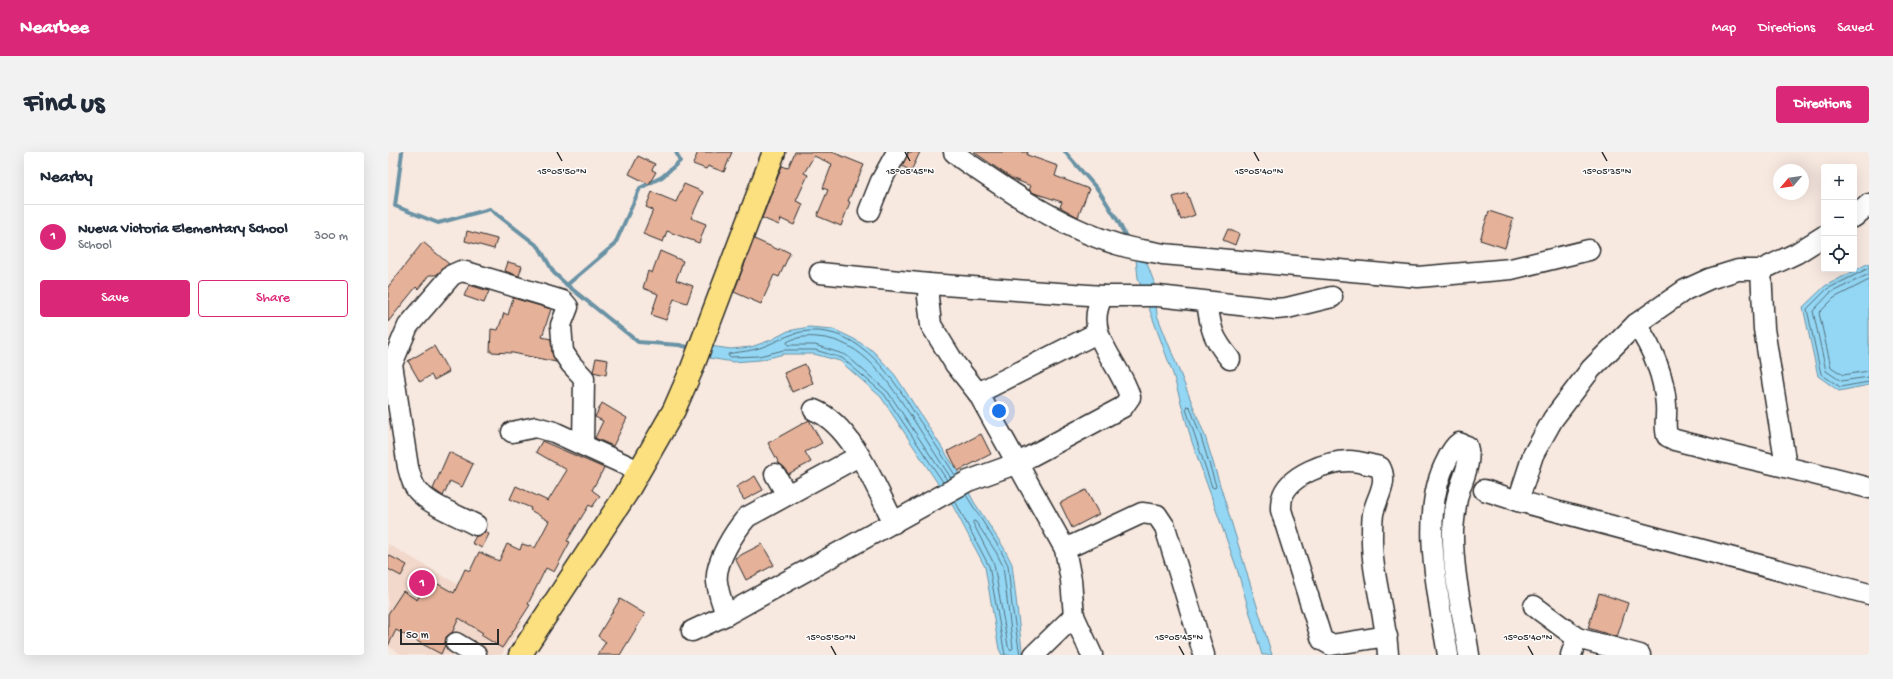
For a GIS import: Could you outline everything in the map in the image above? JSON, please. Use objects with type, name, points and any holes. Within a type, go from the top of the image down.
[{"type":"main road","points":[[520,655],[626,494],[674,410],[691,371],[774,152]]},
{"type":"street","points":[[869,211],[881,181],[897,152]]},
{"type":"street","points":[[954,152],[962,160],[1018,198],[1060,220],[1133,248],[1163,254],[1418,277],[1511,269],[1589,250]]},
{"type":"street","points":[[1857,214],[1869,204]]},
{"type":"street","points":[[1518,501],[1533,455],[1553,419],[1591,369],[1636,324],[1686,290],[1709,279],[1738,270],[1762,270],[1797,253],[1821,238]]},
{"type":"street","points":[[1762,270],[1764,329],[1786,466]]},
{"type":"street","points":[[476,524],[431,501],[417,490],[411,479],[392,364],[408,326],[452,275],[461,271],[470,272],[563,301],[567,304],[568,307],[561,325],[561,342],[563,352],[571,364],[584,378],[583,445]]},
{"type":"street","points":[[820,273],[929,284],[1103,296],[1158,296],[1207,302],[1287,308],[1332,297]]},
{"type":"street","points":[[929,284],[928,297],[931,325],[955,364],[978,392],[1065,549],[1071,580],[1074,616],[1092,655]]},
{"type":"street","points":[[692,631],[726,615],[968,481],[1018,463],[1123,408],[1130,397],[1127,385],[1097,333],[1095,318],[1097,307],[1103,296]]},
{"type":"street","points":[[1207,302],[1210,329],[1218,345],[1230,359]]},
{"type":"street","points":[[1636,324],[1652,351],[1661,376],[1666,407],[1665,430],[1667,436],[1676,440],[1741,458],[1786,466],[1869,488]]},
{"type":"street","points":[[978,392],[1097,333]]},
{"type":"street","points":[[814,410],[823,413],[842,430],[859,456],[894,523]]},
{"type":"street","points":[[512,432],[536,427],[554,432],[639,471]]},
{"type":"street","points":[[1448,655],[1431,532],[1440,478],[1444,465],[1455,446],[1459,443],[1467,446],[1468,454],[1466,472],[1457,499],[1453,530],[1456,566],[1469,655]]},
{"type":"street","points":[[726,615],[716,582],[720,565],[729,540],[747,517],[859,456]]},
{"type":"street","points":[[1351,461],[1380,467],[1384,475],[1382,488],[1374,513],[1372,537],[1388,646],[1331,645],[1322,640],[1281,510],[1282,498],[1290,485],[1309,471],[1331,462],[1351,461]]},
{"type":"street","points":[[775,474],[787,495]]},
{"type":"street","points":[[1484,490],[1518,501],[1869,594]]},
{"type":"street","points":[[1065,549],[1142,513],[1157,514],[1165,527],[1204,655]]},
{"type":"street","points":[[1534,606],[1574,646],[1640,655]]},
{"type":"street","points":[[1034,655],[1074,616]]},
{"type":"street","points":[[456,643],[476,655]]},
{"type":"shaded area","points":[[388,544],[523,622],[501,655],[402,655],[388,646]]},
{"type":"water","points":[[1136,259],[1146,261],[1154,282],[1157,315],[1205,436],[1272,655],[1262,655],[1237,569],[1192,442],[1173,374],[1138,278]]},
{"type":"water","points":[[1869,263],[1869,385],[1839,391],[1818,376],[1803,307],[1825,286],[1852,272],[1857,272],[1857,269]]},
{"type":"water","points":[[809,327],[833,329],[854,339],[873,351],[895,375],[961,477],[974,502],[1004,548],[1012,564],[1022,650],[1025,655],[1002,655],[999,649],[985,567],[954,508],[881,397],[840,361],[814,354],[784,354],[760,360],[733,362],[703,357],[709,346],[731,349],[751,347],[771,340],[788,331]]},
{"type":"building","points":[[698,152],[732,152],[724,172],[708,166],[706,169],[693,164]]},
{"type":"building","points":[[795,152],[832,152],[864,165],[848,201],[850,202],[841,226],[817,216],[828,190],[823,188],[832,164],[814,156],[804,173],[808,175],[796,201],[803,204],[794,225],[781,219],[779,225],[762,218],[782,166],[788,168]]},
{"type":"building","points":[[908,152],[920,152],[911,171],[902,166]]},
{"type":"building","points":[[974,152],[1028,152],[1027,155],[1058,166],[1055,176],[1089,189],[1078,217],[1060,207],[1062,202],[1034,193],[1029,190],[1031,186],[1011,178]]},
{"type":"building","points":[[638,156],[655,164],[652,170],[656,172],[649,184],[629,174]]},
{"type":"building","points":[[684,184],[703,192],[691,218],[706,224],[699,243],[667,231],[663,242],[643,234],[653,210],[646,207],[652,192],[676,202]]},
{"type":"building","points":[[1187,193],[1195,215],[1181,220],[1173,197]]},
{"type":"building","points":[[1489,211],[1513,219],[1505,248],[1480,240]]},
{"type":"building","points":[[1228,229],[1239,234],[1235,245],[1223,240]]},
{"type":"building","points":[[467,231],[497,239],[494,249],[465,241]]},
{"type":"building","points":[[754,239],[790,253],[779,277],[774,275],[761,304],[734,292]]},
{"type":"building","points":[[423,242],[449,264],[436,275],[429,275],[418,289],[416,287],[388,322],[388,287]]},
{"type":"building","points":[[660,251],[683,261],[676,280],[693,286],[687,303],[674,299],[666,320],[651,315],[658,294],[643,288],[648,271],[652,273]]},
{"type":"building","points":[[508,262],[522,266],[519,276],[505,271]]},
{"type":"building","points":[[469,285],[489,291],[484,303],[464,296]]},
{"type":"building","points":[[513,298],[551,309],[542,337],[551,339],[552,353],[556,362],[513,353],[490,352],[491,329],[498,330],[504,313],[508,315]]},
{"type":"building","points":[[434,346],[449,372],[434,380],[431,375],[420,382],[408,361]]},
{"type":"building","points":[[596,358],[608,360],[606,375],[593,372]]},
{"type":"building","points":[[805,364],[813,383],[792,392],[784,373]]},
{"type":"building","points":[[602,403],[627,418],[613,446],[595,438],[603,421],[595,417]]},
{"type":"building","points":[[809,420],[822,443],[805,452],[811,462],[788,474],[785,468],[779,463],[768,443]]},
{"type":"building","points":[[981,434],[991,454],[958,471],[948,451]]},
{"type":"building","points":[[542,441],[604,468],[592,490],[600,496],[592,507],[589,505],[567,541],[570,542],[554,572],[546,568],[528,604],[530,605],[502,648],[481,635],[483,633],[459,618],[452,633],[446,637],[445,645],[441,654],[396,630],[388,646],[388,614],[403,591],[417,600],[429,579],[454,593],[465,569],[470,571],[479,552],[499,561],[507,544],[520,550],[522,544],[530,545],[535,548],[549,521],[530,510],[531,508],[510,499],[516,486],[548,501],[567,470],[536,452]]},
{"type":"building","points":[[449,452],[473,464],[462,487],[450,481],[443,496],[433,489]]},
{"type":"building","points":[[755,476],[763,490],[744,500],[736,487]]},
{"type":"building","points":[[1086,490],[1099,514],[1072,528],[1060,503]]},
{"type":"building","points":[[485,532],[489,534],[482,548],[472,543],[476,536]]},
{"type":"building","points":[[762,544],[774,565],[746,580],[735,558]]},
{"type":"building","points":[[388,555],[407,565],[401,576],[388,569]]},
{"type":"building","points":[[1599,593],[1628,603],[1617,637],[1588,628]]},
{"type":"building","points":[[620,599],[645,614],[620,655],[597,655],[606,642],[598,636]]},
{"type":"waterway","points":[[402,152],[395,206],[438,223],[490,209],[539,247],[554,273],[567,285],[638,342],[679,345],[692,348]]},
{"type":"waterway","points":[[567,285],[615,244],[640,188],[662,177],[680,161],[676,152]]},
{"type":"waterway","points":[[1065,152],[1099,191],[1118,221],[1127,239]]},
{"type":"place","name":"Nueva Victoria Elementary School","points":[[422,583]]}]
